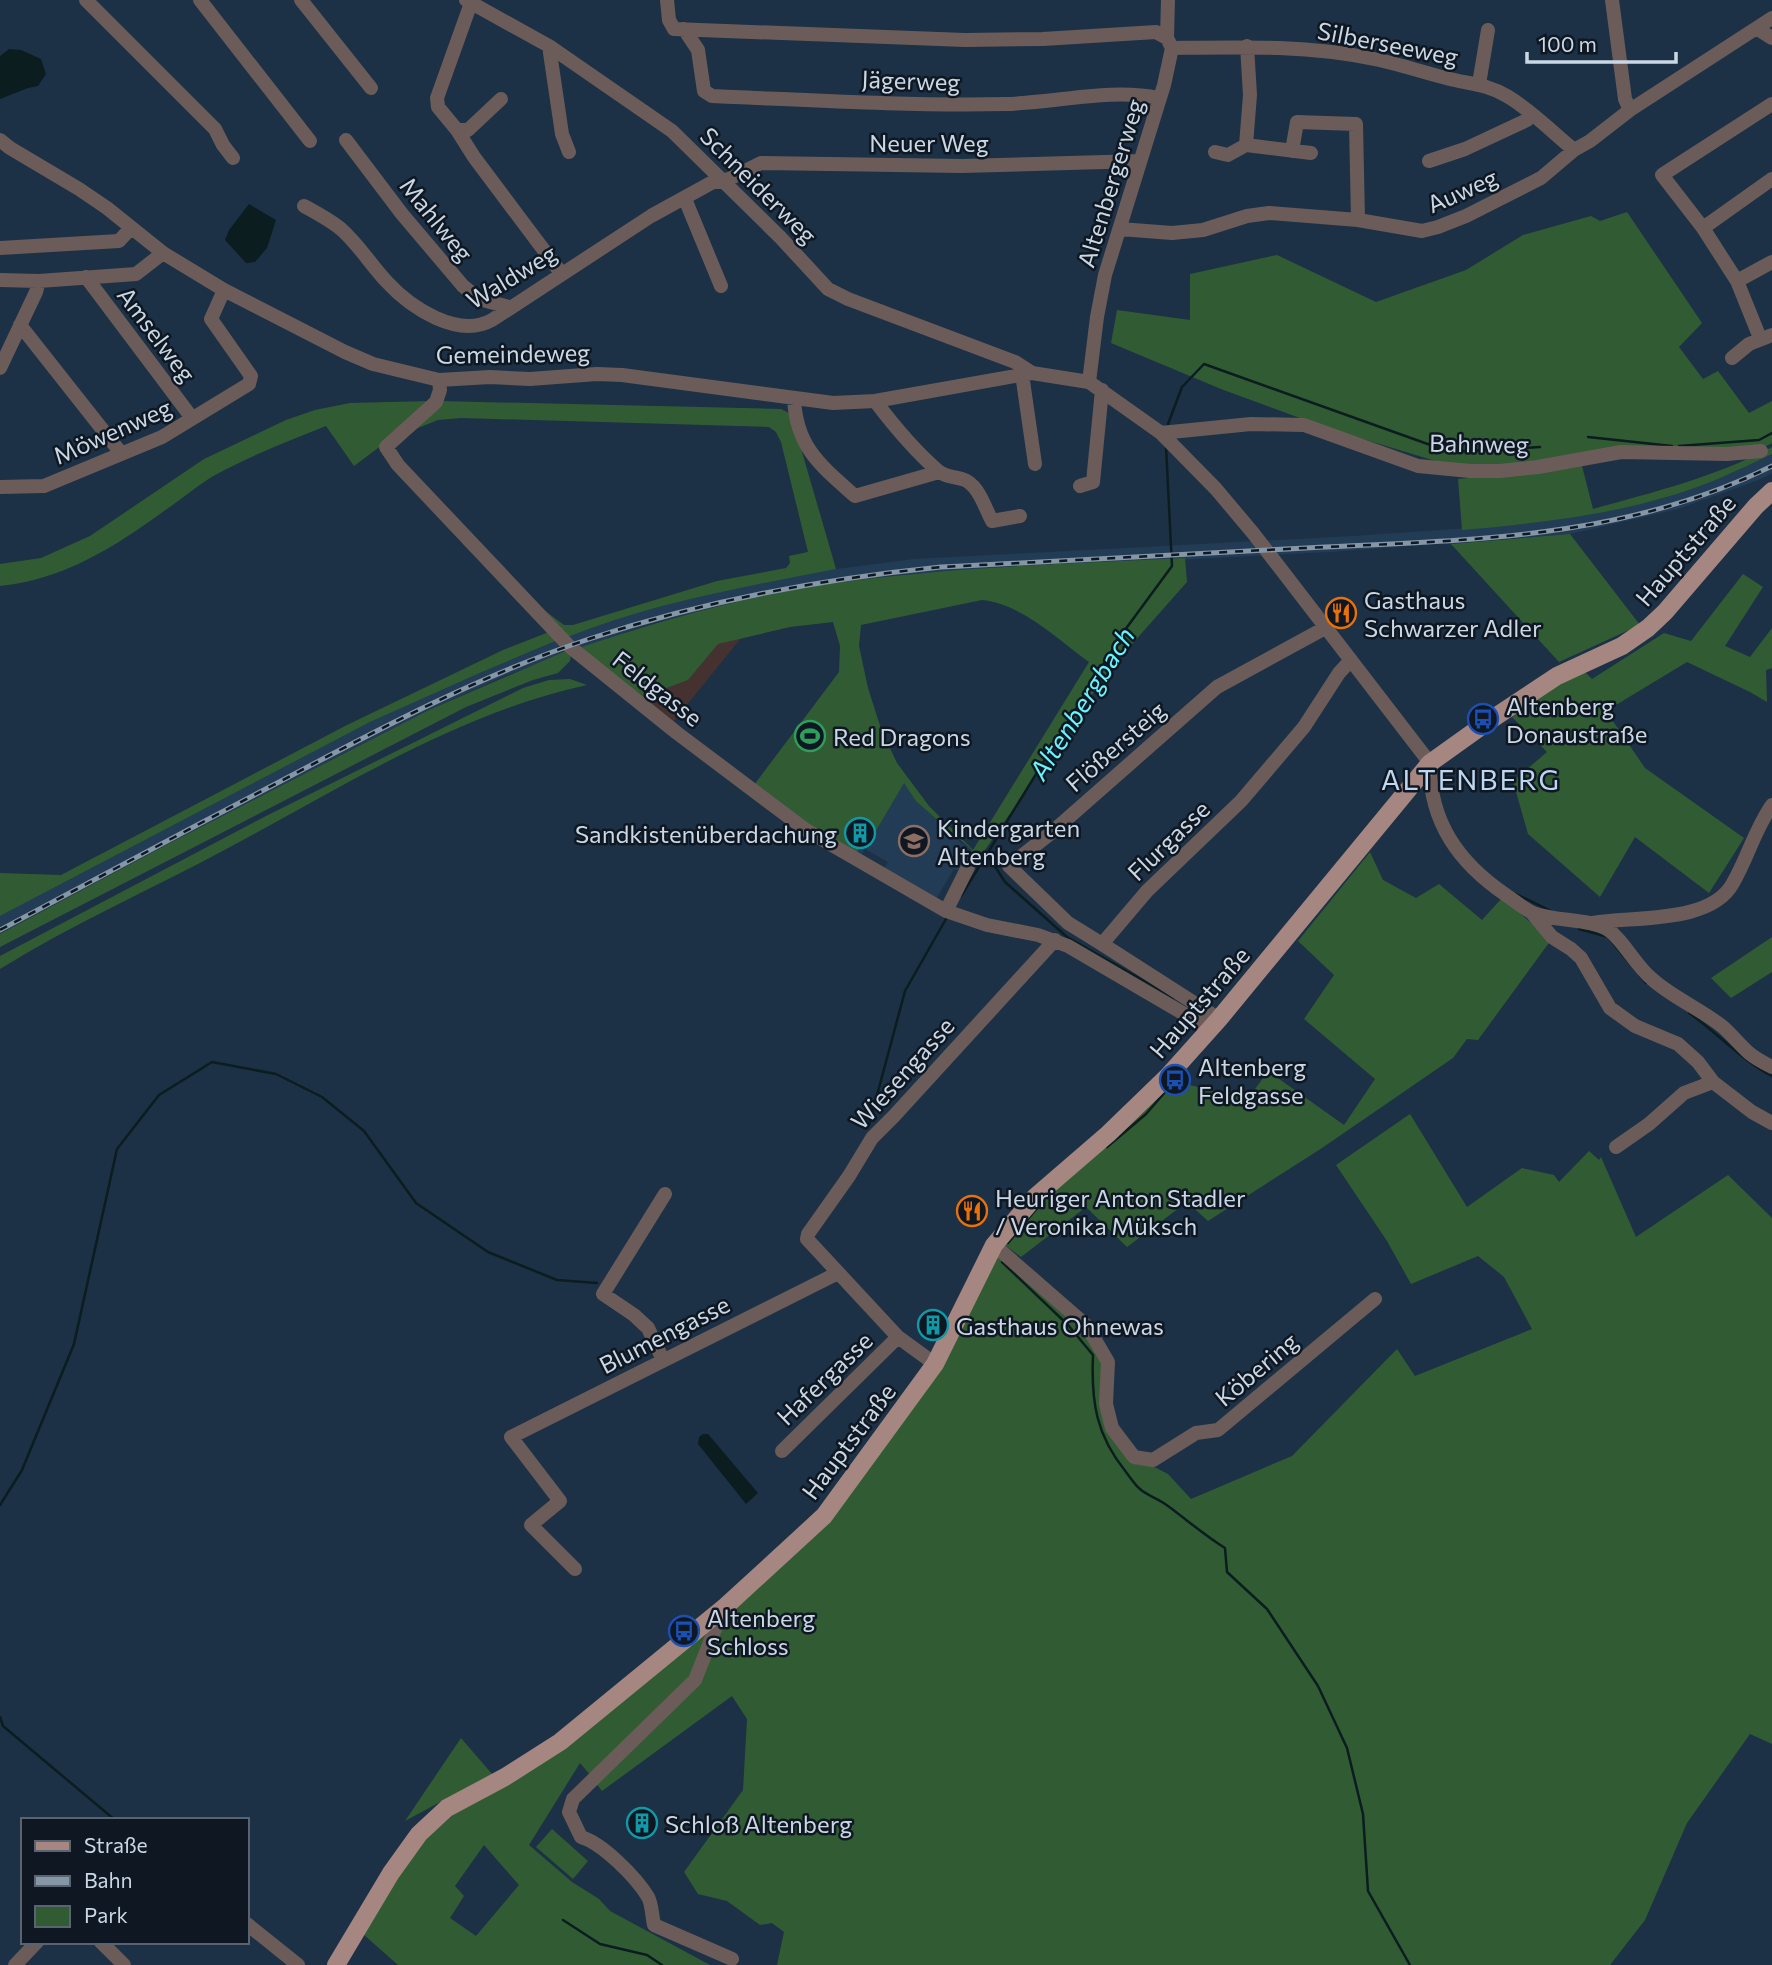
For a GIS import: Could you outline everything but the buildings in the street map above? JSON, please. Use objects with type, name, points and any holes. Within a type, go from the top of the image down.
[{"type":"main road","name":"Hauptstraße","points":[[336,1965],[391,1873],[419,1834],[447,1808],[505,1777],[560,1742],[725,1607],[824,1517],[935,1364],[994,1245],[1035,1197],[1150,1095],[1214,1024],[1430,763],[1557,676],[1622,646],[1648,628],[1665,612],[1742,521],[1772,491]]},
{"type":"street","points":[[86,0],[215,129],[233,158]]},
{"type":"street","points":[[200,0],[310,141]]},
{"type":"street","points":[[301,0],[370,88]]},
{"type":"street","points":[[667,0],[671,26],[674,29],[684,29]]},
{"type":"street","name":"Altenbergerweg","points":[[1088,382],[1105,275],[1159,98],[1170,43],[1168,0]]},
{"type":"street","points":[[1612,0],[1625,99],[1630,110]]},
{"type":"street","points":[[469,1],[437,98],[438,107],[561,273]]},
{"type":"street","name":"Schneiderweg","points":[[469,1],[549,46],[672,131],[780,237],[828,289],[1014,362],[1027,374]]},
{"type":"street","name":"Auweg","points":[[1120,229],[1172,233],[1203,230],[1247,216],[1269,214],[1358,220],[1422,231],[1438,227],[1541,178],[1574,149],[1590,141],[1630,110],[1772,18]]},
{"type":"street","name":"Silberseeweg","points":[[684,29],[965,40],[1043,40],[1156,32],[1170,43],[1340,53],[1479,84],[1507,96],[1574,149]]},
{"type":"street","name":"Jägerweg","points":[[684,29],[698,50],[704,91],[712,96],[963,105],[1014,104],[1125,95],[1159,98]]},
{"type":"street","points":[[1758,29],[1772,38]]},
{"type":"street","points":[[1479,84],[1488,30]]},
{"type":"street","points":[[549,46],[562,134],[569,152]]},
{"type":"street","points":[[1246,145],[1250,95],[1247,46]]},
{"type":"street","points":[[457,130],[468,130],[501,99]]},
{"type":"street","points":[[1732,358],[1766,337],[1737,281],[1703,228],[1662,175],[1772,104]]},
{"type":"street","points":[[1429,160],[1465,149],[1527,120],[1531,115]]},
{"type":"street","points":[[1292,151],[1297,122],[1356,124],[1358,220]]},
{"type":"street","name":"Mahlweg","points":[[346,140],[402,215],[463,286],[479,299],[509,307]]},
{"type":"street","points":[[1215,152],[1228,155],[1246,145],[1311,153]]},
{"type":"street","name":"Gemeindeweg","points":[[3,146],[79,189],[163,253],[224,290],[345,352],[373,364],[421,377],[439,380],[622,375],[833,403],[876,401],[1027,374],[1088,382]]},
{"type":"street","name":"Neuer Weg","points":[[721,180],[761,163],[962,166],[1140,161]]},
{"type":"street","points":[[1703,228],[1772,179]]},
{"type":"street","name":"Waldweg","points":[[304,205],[340,228],[365,252],[379,273],[416,307],[460,327],[478,327],[650,216],[721,180]]},
{"type":"street","points":[[685,199],[721,286]]},
{"type":"street","points":[[0,248],[119,241],[131,228]]},
{"type":"street","points":[[0,280],[39,281],[136,274],[163,253]]},
{"type":"street","points":[[1737,281],[1772,262]]},
{"type":"street","name":"Amselweg","points":[[86,277],[192,418]]},
{"type":"street","points":[[0,368],[39,281]]},
{"type":"street","name":"Möwenweg","points":[[0,488],[44,486],[162,437],[249,384],[251,376],[211,318],[224,290]]},
{"type":"street","points":[[20,324],[121,453]]},
{"type":"street","points":[[1027,374],[1035,464]]},
{"type":"street","name":"Feldgasse","points":[[439,380],[440,390],[436,402],[386,447],[398,465],[577,653],[677,733],[806,830],[946,911],[987,925],[1055,940],[1214,1024]]},
{"type":"street","points":[[1088,382],[1161,433],[1216,489],[1253,533],[1430,763],[1430,781],[1435,803],[1443,827],[1455,849],[1490,884],[1532,913],[1552,937],[1581,958],[1610,1008],[1635,1026],[1678,1044],[1698,1062],[1713,1082],[1752,1112],[1772,1123]]},
{"type":"street","points":[[1080,486],[1093,482],[1102,390]]},
{"type":"street","points":[[794,398],[797,425],[805,446],[855,496],[939,472]]},
{"type":"street","points":[[876,401],[894,427],[939,472],[972,484],[992,522],[1020,516]]},
{"type":"street","name":"Bahnweg","points":[[1161,433],[1251,424],[1304,425],[1418,466],[1469,471],[1538,467],[1621,452],[1727,454],[1760,451]]},
{"type":"street","name":"Flößersteig","points":[[1102,944],[1068,923],[1009,866],[1217,687],[1325,628]]},
{"type":"street","name":"Flurgasse","points":[[1102,944],[1147,891],[1241,802],[1304,727],[1339,673],[1351,660]]},
{"type":"street","points":[[1532,913],[1593,923],[1667,917],[1714,904],[1732,885],[1761,821],[1772,805]]},
{"type":"street","points":[[946,911],[968,867]]},
{"type":"street","points":[[1593,923],[1611,932],[1654,981],[1723,1027],[1751,1055],[1772,1067]]},
{"type":"street","name":"Wiesengasse","points":[[935,1364],[898,1337],[807,1239],[808,1234],[872,1138],[1055,940]]},
{"type":"street","points":[[1102,944],[1214,1024]]},
{"type":"street","points":[[1616,1147],[1649,1124],[1684,1093],[1713,1082]]},
{"type":"street","points":[[663,1360],[648,1328],[603,1294],[665,1194]]},
{"type":"street","name":"Köbering","points":[[994,1245],[1087,1326],[1108,1362],[1106,1393],[1112,1428],[1134,1457],[1145,1460],[1153,1460],[1196,1433],[1218,1430],[1375,1299]]},
{"type":"street","name":"Blumengasse","points":[[575,1569],[531,1525],[560,1501],[511,1437],[838,1273]]},
{"type":"street","name":"Hafergasse","points":[[782,1451],[898,1337]]},
{"type":"street","points":[[725,1607],[695,1680],[573,1799],[569,1812],[581,1837],[593,1840],[624,1869],[649,1899],[654,1925],[732,1959]]},
{"type":"street","points":[[248,1925],[298,1965]]},
{"type":"street","points":[[15,1965],[35,1944]]},
{"type":"street","points":[[102,1944],[124,1965]]},
{"type":"shaded area","points":[[9,49],[21,50],[41,59],[46,74],[38,86],[0,99],[0,56]]},
{"type":"shaded area","points":[[249,204],[276,220],[267,248],[255,262],[246,263],[225,240],[229,230]]},
{"type":"shaded area","points":[[1772,454],[1772,473],[1756,481],[1678,509],[1570,534],[1329,552],[910,574],[827,584],[730,603],[646,625],[507,675],[429,710],[0,934],[0,916],[370,722],[600,623],[703,595],[836,569],[914,559],[1354,536],[1526,524],[1594,514],[1664,498],[1734,472]]},
{"type":"shaded area","points":[[741,638],[673,722],[647,703],[659,691],[688,680],[717,644]]},
{"type":"shaded area","name":"Kindergarten Altenberg","points":[[904,782],[960,842],[973,850],[962,872],[954,869],[935,901],[883,871],[888,862],[865,849],[860,856],[856,855],[860,847],[870,841]]},
{"type":"shaded area","points":[[708,1434],[758,1493],[746,1504],[698,1444],[699,1437]]},
{"type":"green space","points":[[1627,212],[1702,323],[1679,347],[1703,379],[1718,371],[1749,413],[1772,401],[1772,443],[1763,448],[1498,467],[1442,463],[1327,428],[1221,389],[1111,343],[1117,310],[1190,320],[1190,274],[1277,255],[1376,302],[1466,270],[1523,235],[1591,216],[1600,221]]},
{"type":"green space","points":[[431,401],[394,436],[354,466],[326,426],[257,454],[217,474],[126,537],[87,560],[45,577],[0,586],[0,564],[41,558],[90,536],[204,459],[286,420],[315,410],[350,403]]},
{"type":"green space","points":[[440,401],[781,409],[791,414],[836,569],[665,606],[565,638],[532,601],[564,625],[573,625],[717,581],[786,568],[790,563],[789,556],[808,552],[781,442],[776,432],[769,427],[461,418],[438,420],[403,434]]},
{"type":"green space","points":[[1772,447],[1772,454],[1732,473],[1638,505],[1563,519],[1462,530],[1458,479],[1536,471],[1581,462],[1593,509],[1706,475]]},
{"type":"green space","points":[[1570,534],[1640,625],[1559,662],[1451,544]]},
{"type":"green space","points":[[1185,558],[1187,582],[1109,670],[976,863],[969,858],[972,850],[916,801],[904,783],[870,841],[860,847],[856,855],[826,837],[754,785],[839,672],[840,646],[833,622],[790,627],[718,644],[688,680],[659,691],[647,703],[576,649],[700,611],[828,584],[961,570]],"holes":[[[982,600],[997,603],[1025,615],[1089,662],[973,850],[929,806],[897,763],[881,729],[868,688],[859,646],[861,625]]]},
{"type":"green space","points":[[1743,574],[1763,587],[1725,646],[1750,657],[1772,628],[1772,668],[1766,670],[1767,702],[1687,662],[1606,711],[1645,768],[1744,838],[1709,893],[1635,837],[1600,897],[1528,834],[1513,781],[1547,752],[1512,717],[1565,680],[1585,672],[1592,679],[1664,633],[1691,641]]},
{"type":"green space","points":[[549,632],[558,640],[370,722],[0,916],[0,873],[61,875],[347,725],[503,650]]},
{"type":"green space","points":[[566,651],[571,654],[570,661],[558,673],[533,680],[466,707],[0,947],[0,934],[170,843],[429,710]]},
{"type":"green space","points":[[570,679],[587,685],[540,697],[448,732],[56,936],[0,969],[0,956],[268,815],[523,688],[549,680]]},
{"type":"green space","points":[[1370,852],[1383,880],[1416,898],[1439,884],[1482,920],[1502,898],[1551,940],[1478,1040],[1467,1039],[1453,1058],[1322,1148],[1208,1221],[1187,1202],[1127,1247],[1086,1207],[1021,1257],[1002,1243],[1053,1185],[1173,1081],[1248,1099],[1268,1071],[1344,1125],[1375,1079],[1304,1019],[1334,975],[1298,941]]},
{"type":"green space","points":[[1772,937],[1772,972],[1731,998],[1711,978]]},
{"type":"green space","points":[[1410,1114],[1467,1207],[1522,1168],[1554,1175],[1559,1182],[1589,1151],[1599,1160],[1601,1157],[1636,1237],[1728,1175],[1772,1218],[1772,1744],[1750,1734],[1687,1823],[1645,1920],[1610,1965],[777,1965],[784,1932],[772,1923],[760,1925],[727,1901],[698,1894],[684,1872],[743,1790],[747,1719],[732,1696],[602,1791],[595,1782],[698,1682],[727,1610],[830,1518],[996,1250],[1087,1333],[1105,1364],[1121,1450],[1168,1474],[1191,1499],[1292,1456],[1397,1349],[1415,1376],[1532,1329],[1504,1277],[1478,1256],[1411,1284],[1387,1241],[1336,1165]]},
{"type":"green space","points":[[718,1618],[692,1678],[592,1777],[580,1763],[529,1845],[572,1882],[599,1899],[610,1911],[710,1965],[398,1965],[363,1934],[395,1877],[423,1842],[454,1814],[548,1755]],"holes":[[[484,1845],[519,1885],[476,1936],[450,1918],[464,1896],[455,1886]]]},
{"type":"green space","points":[[461,1738],[492,1774],[405,1821]]},
{"type":"green space","points":[[552,1829],[588,1861],[573,1879],[536,1847]]},
{"type":"waterway","name":"Altenbergbach","points":[[1168,424],[1182,387],[1204,364],[1450,452],[1540,447]]},
{"type":"waterway","name":"Altenbergbach","points":[[1679,446],[1759,440],[1772,433]]},
{"type":"waterway","name":"Altenbergbach","points":[[1588,437],[1672,446]]},
{"type":"waterway","name":"Altenbergbach","points":[[1166,446],[1172,566],[1122,634],[987,854],[1005,882],[1067,937],[1174,998]]},
{"type":"waterway","points":[[961,896],[987,854]]},
{"type":"waterway","name":"Altenbergbach","points":[[1516,894],[1551,911]]},
{"type":"waterway","points":[[869,1125],[905,991],[946,919]]},
{"type":"waterway","name":"Altenbergbach","points":[[1579,929],[1608,937],[1646,983]]},
{"type":"waterway","name":"Altenbergbach","points":[[1689,1013],[1750,1062],[1772,1076]]},
{"type":"waterway","points":[[0,1505],[22,1470],[74,1344],[117,1149],[159,1095],[212,1062],[276,1074],[322,1097],[364,1131],[416,1203],[488,1252],[557,1280],[597,1283]]},
{"type":"waterway","points":[[1107,1147],[1146,1114],[1172,1084]]},
{"type":"waterway","points":[[1008,1243],[1043,1201]]},
{"type":"waterway","points":[[1002,1262],[1068,1325],[1093,1355],[1093,1388],[1098,1417],[1108,1445],[1126,1472],[1143,1491],[1225,1548],[1227,1572],[1267,1609],[1318,1686],[1347,1748],[1363,1814],[1368,1891],[1410,1965]]},
{"type":"waterway","points":[[0,1717],[3,1726],[113,1818]]},
{"type":"waterway","points":[[563,1920],[600,1944],[647,1955],[662,1965]]},
{"type":"railway","points":[[0,930],[394,722],[470,686],[549,653],[676,613],[807,585],[941,567],[1426,542],[1544,532],[1659,509],[1716,490],[1772,466]]},
{"type":"place","name":"Gasthaus Schwarzer Adler","points":[[1341,613]]},
{"type":"place","name":"Altenberg Donaustraße","points":[[1483,719]]},
{"type":"place","name":"Red Dragons","points":[[810,736]]},
{"type":"place","name":"Sandkistenüberdachung","points":[[860,833]]},
{"type":"place","name":"Kindergarten Altenberg","points":[[914,841]]},
{"type":"place","name":"Altenberg Feldgasse","points":[[1175,1080]]},
{"type":"place","name":"Heuriger Anton Stadler / Veronika Müksch","points":[[972,1211]]},
{"type":"place","name":"Gasthaus Ohnewas","points":[[933,1325]]},
{"type":"place","name":"Altenberg Schloss","points":[[684,1631]]},
{"type":"place","name":"Schloß Altenberg","points":[[642,1823]]},
{"type":"district","name":"ALTENBERG","points":[[1471,779]]}]
